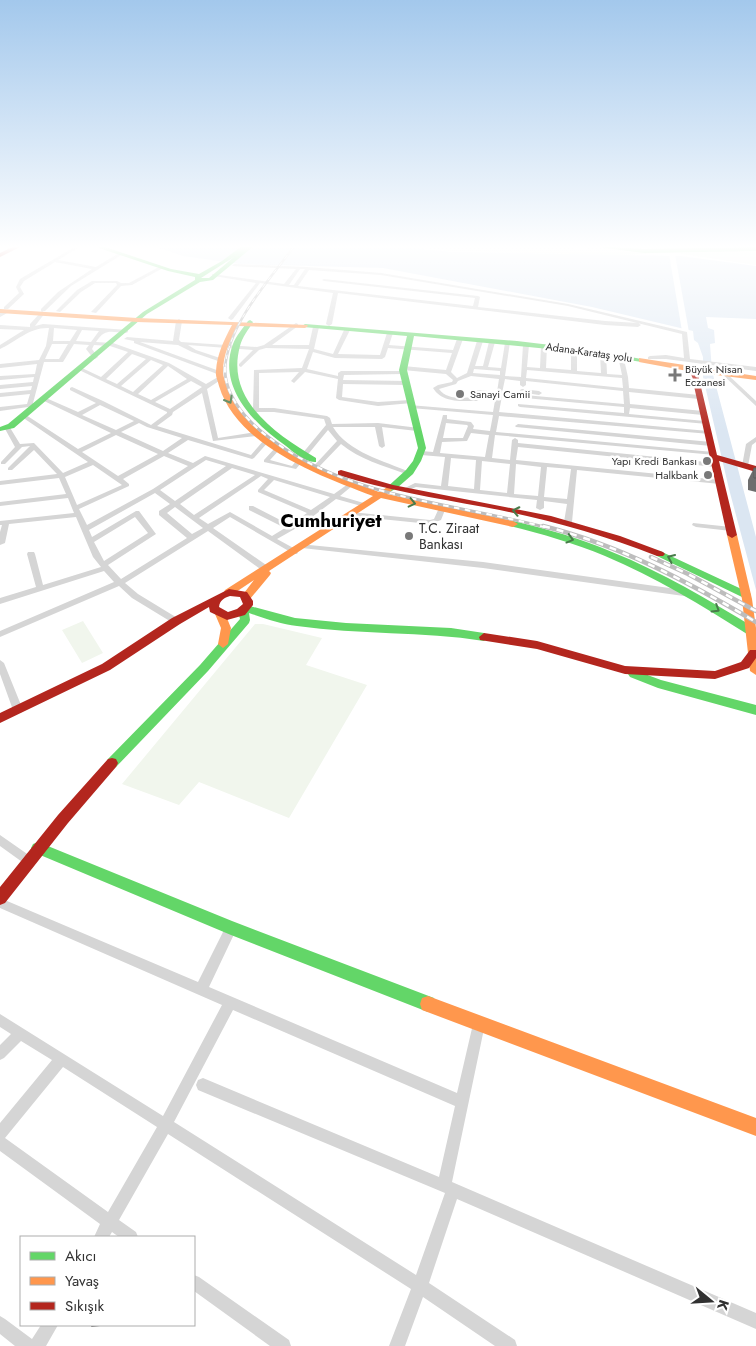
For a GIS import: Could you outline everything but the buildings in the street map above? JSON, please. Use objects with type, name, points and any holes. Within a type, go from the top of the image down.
[{"type":"main road","points":[[4,428],[110,344],[125,335],[141,317],[156,308]]},
{"type":"main road","points":[[158,317],[169,308]]},
{"type":"main road","name":"Adana-Karataş yolu","points":[[3,311],[329,324],[569,345],[694,365]]},
{"type":"main road","name":"Adana-Karataş yolu","points":[[42,312],[94,312],[141,317]]},
{"type":"main road","name":"Adana-Karataş yolu","points":[[158,317],[179,321],[234,320],[544,346],[694,365]]},
{"type":"main road","points":[[234,320],[230,346],[233,372],[236,386],[246,408],[276,437],[302,458]]},
{"type":"main road","points":[[250,322],[221,360],[220,376],[226,397],[238,415],[277,449],[302,458],[350,484],[380,496],[581,542],[641,566],[751,631]]},
{"type":"main road","points":[[0,718],[106,667],[176,622],[266,569],[380,496],[408,473],[415,466],[421,453],[404,374],[406,348],[411,335]]},
{"type":"main road","points":[[756,378],[694,365],[746,595],[756,671]]},
{"type":"main road","points":[[718,370],[756,374]]},
{"type":"main road","points":[[709,435],[748,467]]},
{"type":"main road","points":[[318,466],[405,490],[568,522],[649,548],[691,566],[746,595]]},
{"type":"main road","points":[[154,636],[195,616],[218,613],[229,616],[245,606],[264,574],[294,551]]},
{"type":"main road","points":[[0,898],[38,848],[130,744],[222,650],[245,620],[245,606],[239,592],[229,592]]},
{"type":"main road","points":[[216,599],[213,606],[226,623],[227,630],[222,650]]},
{"type":"main road","points":[[245,606],[296,622],[346,627],[451,632],[537,645],[625,670],[658,684],[756,710]]},
{"type":"main road","points":[[625,670],[715,675],[745,665],[754,653]]},
{"type":"main road","points":[[38,848],[231,928],[479,1024],[756,1127]]},
{"type":"street","points":[[0,347],[32,329],[34,322],[45,308]]},
{"type":"street","points":[[58,311],[61,308]]},
{"type":"street","points":[[94,312],[98,308]]},
{"type":"street","points":[[234,320],[242,308]]},
{"type":"street","points":[[329,324],[332,308]]},
{"type":"street","points":[[475,308],[605,323],[658,326]]},
{"type":"street","points":[[580,308],[685,333],[694,365]]},
{"type":"street","points":[[176,342],[179,321]]},
{"type":"street","points":[[125,335],[176,342],[257,349],[266,346],[296,325]]},
{"type":"street","points":[[1,543],[3,523],[78,512],[127,485],[78,452],[33,406],[33,392],[52,327]]},
{"type":"street","points":[[294,381],[304,370],[316,327]]},
{"type":"street","points":[[2,328],[104,329],[125,335],[194,363],[220,376],[170,411],[170,414],[152,427]]},
{"type":"street","points":[[0,366],[41,361],[61,361],[81,328]]},
{"type":"street","points":[[95,357],[89,350],[99,333],[104,329]]},
{"type":"street","points":[[335,356],[347,330]]},
{"type":"street","points":[[266,346],[311,349],[335,356],[382,357],[390,333]]},
{"type":"street","points":[[448,372],[460,339]]},
{"type":"street","points":[[470,374],[480,341]]},
{"type":"street","points":[[49,342],[110,344],[166,364],[205,388],[215,440],[261,437],[252,457],[152,427],[72,389]]},
{"type":"street","points":[[176,342],[191,350],[221,360]]},
{"type":"street","points":[[485,368],[492,342]]},
{"type":"street","points":[[488,460],[508,343]]},
{"type":"street","points":[[177,357],[203,344]]},
{"type":"street","points":[[510,495],[512,461],[522,394],[526,345]]},
{"type":"street","points":[[194,363],[207,355],[230,346]]},
{"type":"street","points":[[386,346],[456,352]]},
{"type":"street","points":[[543,369],[544,346]]},
{"type":"street","points":[[241,365],[257,349]]},
{"type":"street","points":[[574,349],[574,372]]},
{"type":"street","points":[[102,379],[132,351]]},
{"type":"street","points":[[603,352],[604,375]]},
{"type":"street","points":[[621,356],[625,377],[632,474]]},
{"type":"street","points":[[118,386],[150,358]]},
{"type":"street","points":[[134,394],[166,364]]},
{"type":"street","points":[[472,367],[503,370]]},
{"type":"street","points":[[525,368],[625,377]]},
{"type":"street","points":[[80,369],[170,411]]},
{"type":"street","points":[[718,370],[756,369]]},
{"type":"street","points":[[408,473],[364,455],[341,440],[328,426],[327,418],[274,410],[256,410],[256,371],[304,370],[340,380],[448,372],[456,380]]},
{"type":"street","points":[[718,370],[756,404]]},
{"type":"street","points":[[0,371],[38,372]]},
{"type":"street","points":[[0,378],[38,372]]},
{"type":"street","points":[[404,374],[341,373],[339,398],[378,404],[411,404],[709,435]]},
{"type":"street","points":[[470,374],[626,391],[709,435],[627,404],[522,394],[478,392],[477,399],[453,398],[441,396],[436,388],[454,383],[456,380],[470,374]]},
{"type":"street","points":[[151,402],[191,379]]},
{"type":"street","points":[[0,387],[36,384]]},
{"type":"street","points":[[568,522],[578,452],[573,441],[572,410],[575,386]]},
{"type":"street","points":[[0,395],[33,392]]},
{"type":"street","points":[[436,454],[441,440],[444,421],[453,398]]},
{"type":"street","points":[[77,415],[101,402]]},
{"type":"street","points":[[520,405],[627,416],[709,435]]},
{"type":"street","points":[[0,409],[33,406],[77,415],[194,466]]},
{"type":"street","points":[[78,452],[118,434],[139,421]]},
{"type":"street","points":[[441,440],[463,441],[471,426],[469,423],[444,421]]},
{"type":"street","points":[[277,449],[266,461],[294,468],[328,426],[342,424],[417,430]]},
{"type":"street","points":[[378,426],[382,446]]},
{"type":"street","points":[[518,426],[628,436],[709,435]]},
{"type":"street","points":[[4,428],[18,446]]},
{"type":"street","points":[[470,431],[630,446],[709,435]]},
{"type":"street","points":[[515,445],[631,457],[709,435]]},
{"type":"street","points":[[118,479],[186,438]]},
{"type":"street","points":[[748,467],[749,444],[756,439]]},
{"type":"street","points":[[318,466],[341,440]]},
{"type":"street","points":[[3,462],[18,446],[32,444],[59,471],[97,557],[104,567],[135,596],[176,622]]},
{"type":"street","points":[[10,469],[34,446]]},
{"type":"street","points":[[421,453],[720,482]]},
{"type":"street","points":[[444,488],[448,456]]},
{"type":"street","points":[[86,529],[156,490],[205,458],[365,505]]},
{"type":"street","points":[[476,491],[479,459]]},
{"type":"street","points":[[0,483],[61,476],[94,462]]},
{"type":"street","points":[[540,508],[544,465]]},
{"type":"street","points":[[192,538],[162,513],[231,466]]},
{"type":"street","points":[[194,518],[260,474]]},
{"type":"street","points":[[272,478],[260,491],[312,513]]},
{"type":"street","points":[[272,538],[312,513],[350,484]]},
{"type":"street","points":[[405,490],[415,485],[571,502]]},
{"type":"street","points":[[156,490],[266,569]]},
{"type":"street","points":[[0,504],[70,496]]},
{"type":"street","points":[[251,508],[290,528]]},
{"type":"street","points":[[351,514],[430,522],[437,520],[441,510]]},
{"type":"street","points":[[0,601],[104,567],[152,534],[136,514],[90,541]]},
{"type":"street","points":[[0,634],[120,583],[230,514],[294,551],[483,565],[691,594]]},
{"type":"street","points":[[696,525],[731,529]]},
{"type":"street","points":[[31,554],[40,589]]},
{"type":"street","points":[[0,663],[18,710]]},
{"type":"street","points":[[0,840],[29,861]]},
{"type":"street","points":[[0,903],[462,1102]]},
{"type":"street","points":[[201,990],[231,928]]},
{"type":"street","points":[[102,1236],[165,1126],[230,1003]]},
{"type":"street","points":[[0,1020],[420,1286],[509,1346]]},
{"type":"street","points":[[397,1346],[420,1286],[448,1188],[462,1102],[479,1024]]},
{"type":"street","points":[[0,1054],[20,1033]]},
{"type":"street","points":[[0,1134],[61,1060]]},
{"type":"street","points":[[203,1085],[756,1321]]},
{"type":"street","points":[[0,1143],[130,1236]]},
{"type":"street","points":[[195,1283],[283,1346]]},
{"type":"street","points":[[0,1324],[28,1346]]},
{"type":"street","points":[[37,1346],[49,1326]]},
{"type":"shaded area","points":[[595,308],[756,308],[756,319],[706,317],[708,328],[714,330],[715,343],[710,344],[712,371],[756,537],[756,590],[729,489],[703,377],[703,357],[698,343],[694,340],[693,331]]},
{"type":"shaded area","points":[[83,621],[103,653],[82,663],[62,630]]},
{"type":"shaded area","points":[[255,624],[263,624],[322,638],[306,665],[367,685],[289,818],[199,782],[179,805],[122,784]]},
{"type":"pier","points":[[678,308],[685,308],[689,332],[682,331]]},
{"type":"railway","points":[[225,368],[234,334],[249,308]]},
{"type":"railway","points":[[225,368],[229,389],[245,415],[271,439],[315,466],[379,490],[548,528]]},
{"type":"railway","points":[[543,526],[599,543],[653,566],[756,622]]},
{"type":"railway","points":[[651,557],[688,574],[756,611]]},
{"type":"traffic: fast","points":[[137,320],[153,308]]},
{"type":"traffic: fast","points":[[0,429],[11,426],[137,320]]},
{"type":"traffic: fast","points":[[250,322],[237,343],[233,364],[236,384],[245,403],[258,420],[294,449],[313,460]]},
{"type":"traffic: fast","points":[[305,326],[517,343],[642,360]]},
{"type":"traffic: fast","points":[[388,490],[414,467],[422,448],[403,370],[411,335]]},
{"type":"traffic: fast","points":[[513,524],[578,542],[637,566],[665,580],[751,631]]},
{"type":"traffic: fast","points":[[660,554],[746,595]]},
{"type":"traffic: fast","points":[[246,609],[295,622],[346,627],[451,632],[484,637]]},
{"type":"traffic: fast","points":[[112,763],[204,668],[245,620],[243,611]]},
{"type":"traffic: fast","points":[[634,674],[658,684],[756,710]]},
{"type":"traffic: fast","points":[[38,848],[231,928],[428,1004]]},
{"type":"traffic: slow","points":[[0,311],[137,320],[305,326]]},
{"type":"traffic: slow","points":[[237,323],[224,345],[219,373],[227,399],[245,422],[269,443],[326,475],[378,495],[513,524]]},
{"type":"traffic: slow","points":[[642,360],[693,370],[756,378]]},
{"type":"traffic: slow","points":[[229,592],[388,490]]},
{"type":"traffic: slow","points":[[732,535],[747,599],[756,671]]},
{"type":"traffic: slow","points":[[246,597],[266,573]]},
{"type":"traffic: slow","points":[[220,614],[226,628],[223,644]]},
{"type":"traffic: slow","points":[[428,1004],[756,1127]]},
{"type":"traffic: jam","points":[[693,370],[732,535]]},
{"type":"traffic: jam","points":[[714,457],[756,469]]},
{"type":"traffic: jam","points":[[341,473],[393,488],[483,504],[551,519],[639,545],[660,554]]},
{"type":"traffic: jam","points":[[229,592],[243,594],[248,601],[248,605],[241,612],[227,616],[214,609],[214,605],[218,598],[229,592]]},
{"type":"traffic: jam","points":[[0,718],[106,667],[176,621],[216,599]]},
{"type":"traffic: jam","points":[[484,637],[537,645],[625,670],[715,675],[745,665],[754,653]]},
{"type":"traffic: jam","points":[[0,898],[63,819],[112,763]]},
{"type":"place","name":"Büyük Nisan Eczanesi","points":[[675,375]]},
{"type":"place","name":"Sanayi Camii","points":[[460,394]]},
{"type":"place","name":"Yapı Kredi Bankası","points":[[707,461]]},
{"type":"place","name":"Halkbank","points":[[708,475]]},
{"type":"place","name":"T.C. Ziraat Bankası","points":[[409,536]]},
{"type":"district","name":"Cumhuriyet","points":[[331,520]]}]
